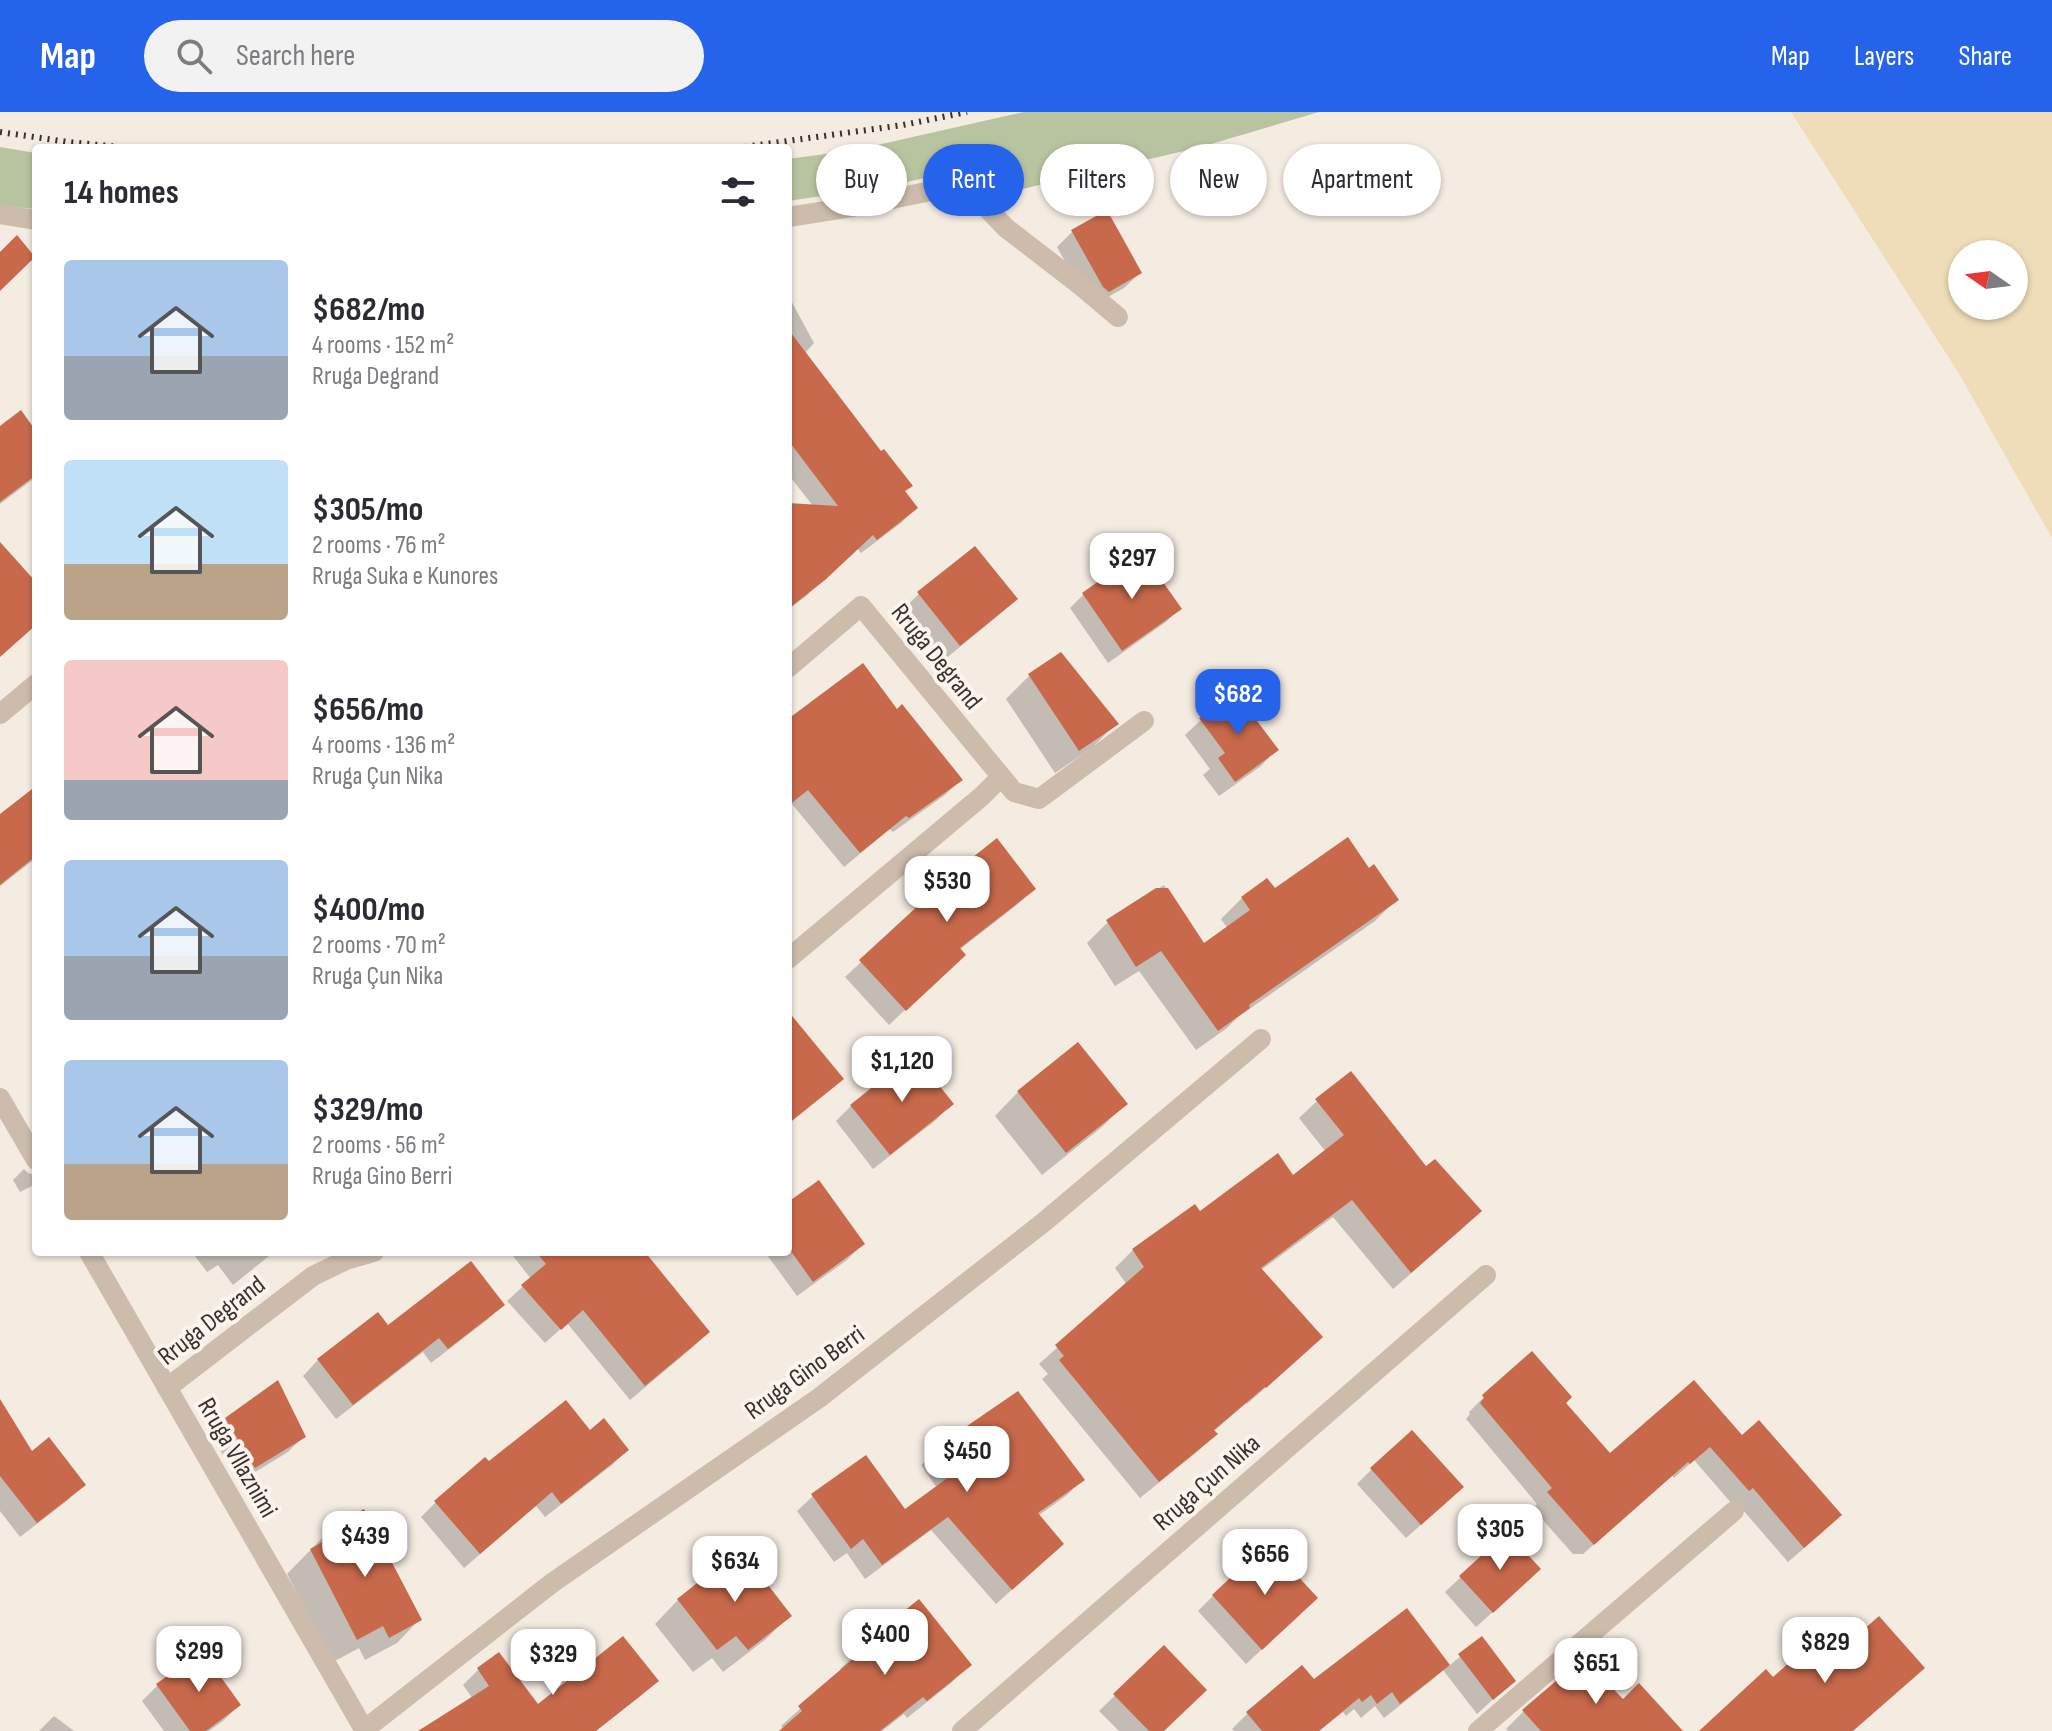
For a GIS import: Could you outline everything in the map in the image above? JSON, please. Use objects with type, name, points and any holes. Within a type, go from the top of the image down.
[{"type":"street","points":[[792,216],[961,185],[1006,228],[1118,317]]},
{"type":"street","points":[[0,214],[32,219]]},
{"type":"street","name":"Rruga Degrand","points":[[792,665],[861,606],[1014,792],[1039,799],[1144,721]]},
{"type":"street","points":[[0,714],[32,687]]},
{"type":"street","points":[[792,956],[1001,777]]},
{"type":"street","name":"Rruga Gino Berri","points":[[365,1730],[552,1583],[819,1398],[1044,1222],[1261,1039]]},
{"type":"street","points":[[0,1098],[32,1153]]},
{"type":"street","points":[[18,1128],[32,1119]]},
{"type":"street","name":"Rruga Vllaznimi","points":[[91,1256],[365,1730]]},
{"type":"street","name":"Rruga Degrand","points":[[167,1388],[313,1276],[360,1256]]},
{"type":"street","name":"Rruga Çun Nika","points":[[962,1731],[1486,1275]]},
{"type":"street","points":[[1478,1731],[1734,1511]]},
{"type":"green space","points":[[1024,112],[1319,112],[1211,144],[1170,144],[1170,154],[1154,158],[1154,144],[1040,144],[1040,185],[1024,189],[1024,144],[923,144],[923,178],[907,182],[907,144],[882,144]]},
{"type":"green space","points":[[0,147],[32,152],[32,209],[0,206]]},
{"type":"green space","points":[[816,155],[816,197],[792,200],[792,158]]},
{"type":"sand","points":[[1791,112],[2052,112],[2052,538],[1958,372]]},
{"type":"building","points":[[1096,216],[1110,216],[1142,273],[1109,292],[1103,287],[1071,230]]},
{"type":"building","points":[[17,235],[32,253],[32,260],[0,291],[0,252]]},
{"type":"building","points":[[792,334],[881,451],[884,449],[913,486],[905,491],[918,508],[877,540],[873,535],[792,606],[792,503],[838,506],[792,445]]},
{"type":"building","points":[[21,410],[32,425],[32,478],[0,502],[0,426]]},
{"type":"building","points":[[0,542],[32,578],[32,629],[0,657]]},
{"type":"building","points":[[975,546],[1018,599],[960,646],[917,592]]},
{"type":"building","points":[[1141,551],[1182,609],[1122,651],[1082,593]]},
{"type":"building","points":[[1061,652],[1119,724],[1079,751],[1028,674]]},
{"type":"building","points":[[863,663],[897,709],[902,704],[963,780],[909,818],[906,816],[860,853],[808,790],[792,803],[792,716]]},
{"type":"building","points":[[1235,692],[1279,750],[1235,782],[1218,758],[1225,753],[1199,718]]},
{"type":"building","points":[[32,789],[32,859],[0,885],[0,814]]},
{"type":"building","points":[[1348,837],[1369,868],[1374,864],[1399,900],[1249,1005],[1250,1008],[1218,1031],[1161,951],[1136,967],[1106,920],[1156,888],[1168,888],[1204,943],[1250,910],[1241,897],[1267,878],[1275,888]]},
{"type":"building","points":[[997,838],[1036,889],[960,948],[966,955],[906,1011],[859,960],[958,869]]},
{"type":"building","points":[[792,1016],[844,1079],[792,1121]]},
{"type":"building","points":[[1078,1042],[1128,1104],[1066,1153],[1017,1091]]},
{"type":"building","points":[[914,1054],[954,1104],[890,1155],[850,1105]]},
{"type":"building","points":[[1351,1071],[1426,1166],[1435,1159],[1482,1211],[1411,1273],[1352,1200],[1261,1268],[1323,1337],[1214,1430],[1218,1434],[1159,1482],[1059,1360],[1064,1356],[1055,1345],[1144,1267],[1132,1249],[1195,1204],[1200,1211],[1278,1153],[1293,1175],[1344,1135],[1315,1099]]},
{"type":"building","points":[[819,1180],[865,1244],[813,1282],[792,1253],[792,1199]]},
{"type":"building","points":[[539,1256],[648,1256],[710,1332],[645,1386],[583,1310],[561,1330],[521,1285],[546,1264]]},
{"type":"building","points":[[471,1261],[505,1305],[448,1349],[439,1338],[353,1405],[317,1359],[378,1312],[388,1325]]},
{"type":"building","points":[[1532,1351],[1572,1397],[1566,1403],[1610,1453],[1694,1380],[1742,1435],[1759,1420],[1842,1515],[1804,1548],[1753,1488],[1749,1491],[1710,1447],[1690,1464],[1688,1462],[1594,1545],[1547,1492],[1552,1488],[1480,1403],[1484,1398],[1482,1395]]},
{"type":"building","points":[[278,1380],[306,1437],[255,1468],[225,1418]]},
{"type":"building","points":[[1018,1391],[1085,1480],[1038,1513],[1064,1544],[1012,1590],[948,1517],[882,1565],[863,1539],[851,1549],[811,1494],[866,1455],[905,1509],[953,1474],[935,1448]]},
{"type":"building","points":[[0,1399],[32,1451],[49,1437],[86,1485],[37,1523],[0,1476]]},
{"type":"building","points":[[566,1400],[590,1430],[604,1418],[629,1450],[561,1504],[552,1492],[480,1554],[434,1501],[485,1457],[489,1461]]},
{"type":"building","points":[[1412,1430],[1464,1487],[1421,1525],[1370,1468]]},
{"type":"building","points":[[364,1509],[422,1620],[389,1638],[383,1626],[357,1640],[310,1549],[333,1536],[329,1528]]},
{"type":"building","points":[[1507,1532],[1541,1569],[1493,1613],[1459,1576]]},
{"type":"building","points":[[1267,1543],[1318,1598],[1262,1650],[1212,1595]]},
{"type":"building","points":[[740,1549],[792,1616],[748,1650],[736,1636],[717,1650],[677,1599]]},
{"type":"building","points":[[919,1599],[972,1665],[927,1701],[923,1697],[880,1731],[779,1731],[802,1711],[798,1706],[860,1653],[857,1649]]},
{"type":"building","points":[[1407,1608],[1450,1665],[1400,1704],[1392,1692],[1377,1704],[1371,1695],[1362,1702],[1359,1698],[1319,1731],[1262,1731],[1246,1712],[1302,1665],[1314,1679]]},
{"type":"building","points":[[1879,1616],[1925,1668],[1853,1731],[1699,1731],[1766,1669],[1773,1677],[1831,1626],[1833,1629],[1838,1625],[1852,1640]]},
{"type":"building","points":[[623,1636],[659,1681],[596,1731],[418,1731],[489,1686],[477,1668],[499,1652],[538,1704]]},
{"type":"building","points":[[1482,1636],[1516,1681],[1493,1700],[1458,1654]]},
{"type":"building","points":[[1164,1645],[1207,1690],[1164,1731],[1149,1731],[1113,1694]]},
{"type":"building","points":[[202,1651],[241,1705],[206,1731],[190,1731],[156,1684]]},
{"type":"building","points":[[1583,1658],[1623,1699],[1639,1683],[1683,1731],[1541,1731],[1522,1710]]},
{"type":"railway","points":[[766,144],[903,125],[967,112]]},
{"type":"railway","points":[[0,132],[89,144]]}]
